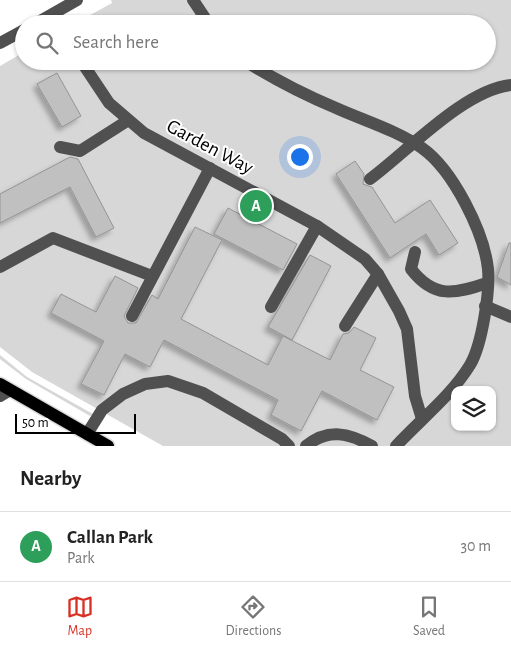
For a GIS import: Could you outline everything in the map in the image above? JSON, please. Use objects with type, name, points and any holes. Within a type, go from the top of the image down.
[{"type":"main road","points":[[3,390],[108,446]]},
{"type":"street","points":[[60,15],[77,0]]},
{"type":"street","points":[[193,0],[203,15]]},
{"type":"street","points":[[0,44],[15,35]]},
{"type":"street","name":"Garden Way","points":[[87,70],[110,103],[127,121],[144,134],[317,226],[365,259],[378,274],[407,329],[415,396],[422,419]]},
{"type":"street","points":[[262,70],[336,108],[403,136],[424,149],[455,185],[474,221],[488,269],[482,336],[470,365],[396,446]]},
{"type":"street","points":[[370,179],[398,159],[432,127],[472,101],[500,87],[511,86]]},
{"type":"street","points":[[60,147],[80,151],[127,121]]},
{"type":"street","points":[[132,316],[210,168]]},
{"type":"street","points":[[271,307],[317,226]]},
{"type":"street","points":[[0,267],[53,238],[152,276]]},
{"type":"street","points":[[415,252],[411,269],[419,279],[436,289],[458,293],[487,283]]},
{"type":"street","points":[[345,326],[378,274]]},
{"type":"street","points":[[485,306],[511,317]]},
{"type":"street","points":[[87,434],[102,410],[123,394],[145,384],[168,381],[203,393],[282,439],[289,446]]},
{"type":"street","points":[[306,446],[321,436],[335,433],[372,446]]},
{"type":"shaded area","points":[[111,0],[511,0],[511,446],[163,446],[32,372],[0,347],[0,66],[15,57],[15,70],[496,70],[496,15],[90,15],[112,3]]},
{"type":"shaded area","points":[[0,355],[27,377],[93,414],[90,416],[26,379],[0,359]]},
{"type":"building","points":[[57,73],[81,116],[62,127],[37,84]]},
{"type":"building","points":[[70,157],[78,159],[114,228],[96,237],[70,187],[0,223],[0,194]]},
{"type":"building","points":[[355,161],[364,174],[363,184],[372,187],[395,223],[430,200],[458,243],[439,255],[426,234],[390,258],[336,174]]},
{"type":"building","points":[[228,208],[297,244],[283,270],[214,234]]},
{"type":"building","points":[[195,227],[222,240],[181,319],[268,365],[283,336],[330,360],[343,334],[349,333],[354,327],[376,338],[360,370],[394,387],[377,420],[322,391],[301,431],[271,415],[278,400],[164,340],[150,367],[125,354],[104,395],[81,384],[104,341],[51,313],[61,294],[96,312],[115,276],[138,288],[124,316],[128,323],[136,323],[152,295],[158,299]]},
{"type":"building","points":[[509,243],[511,243],[511,285],[497,277]]},
{"type":"building","points":[[310,255],[331,266],[292,340],[268,327]]},
{"type":"place","name":"Callan Park","points":[[256,206]]}]
